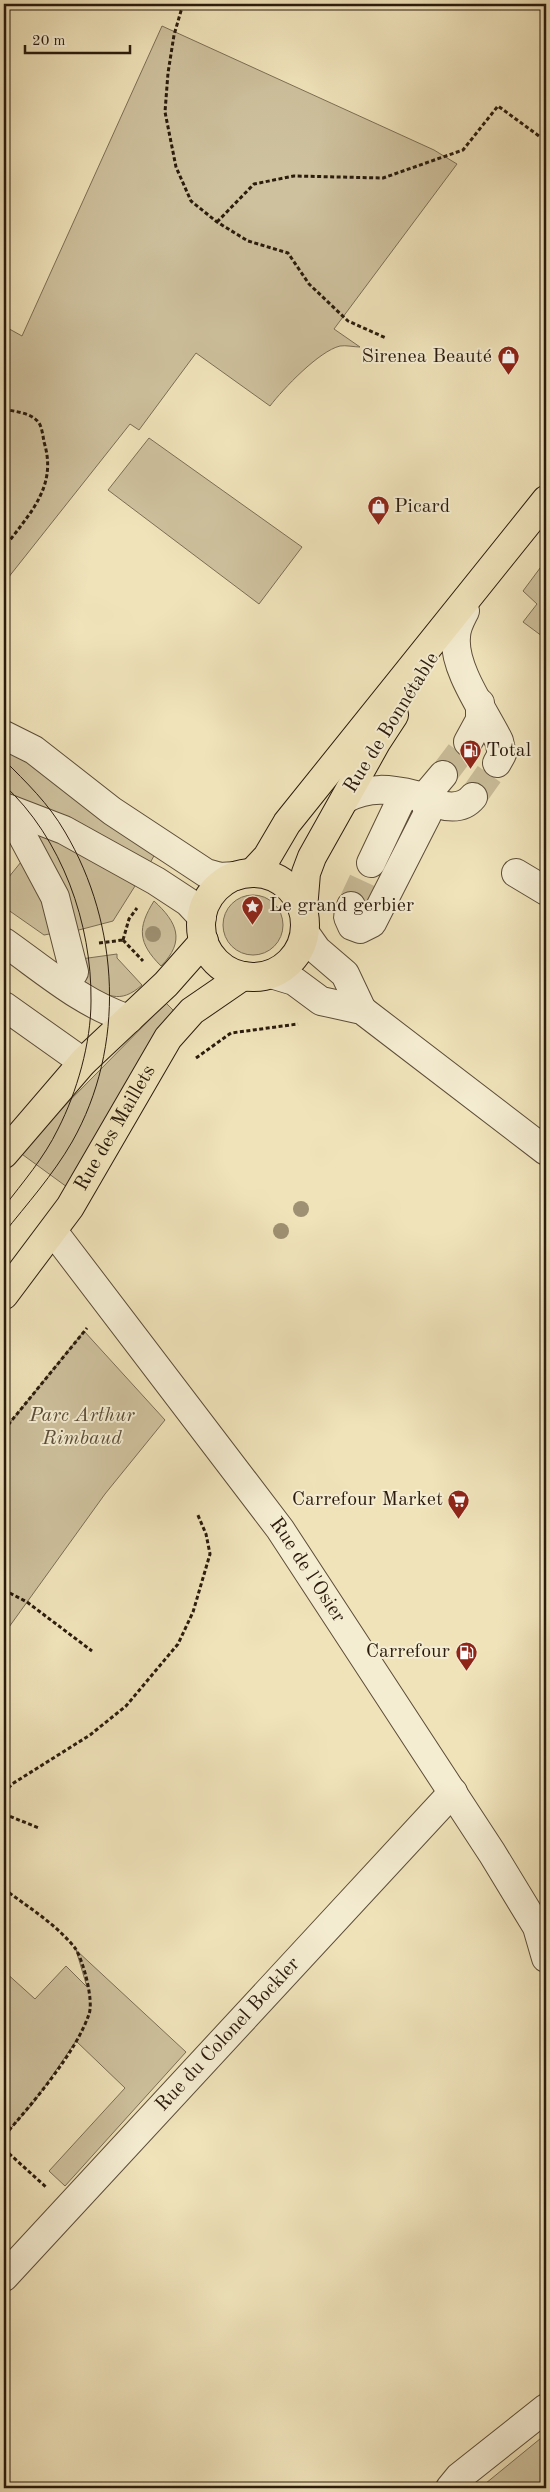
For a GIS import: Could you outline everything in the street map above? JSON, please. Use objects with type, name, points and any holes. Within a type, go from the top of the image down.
[{"type":"main road","name":"Rue de Bonnétable","points":[[304,921],[306,873],[309,864],[377,741],[427,656],[546,500]]},
{"type":"main road","name":"Rue de Bonnétable","points":[[243,875],[267,857],[287,823],[465,611],[508,548]]},
{"type":"main road","points":[[243,875],[269,875],[286,884],[296,894],[304,921],[295,956],[284,968],[271,974],[254,977],[243,976],[221,966],[209,954],[203,929],[207,901],[213,892],[221,884],[243,875]]},
{"type":"main road","points":[[4,1154],[83,1062],[166,984],[203,929]]},
{"type":"main road","name":"Rue des Maillets","points":[[4,1294],[70,1208],[168,1038],[192,1011],[243,976]]},
{"type":"street","points":[[465,611],[456,636],[456,650],[463,671],[480,703],[489,737],[482,752]]},
{"type":"street","points":[[427,656],[463,671]]},
{"type":"street","points":[[4,735],[34,750],[112,810],[206,874],[220,877],[243,875]]},
{"type":"street","points":[[344,799],[373,789],[395,790],[418,796],[436,805],[462,806],[458,786],[418,796],[407,796],[400,802],[370,863]]},
{"type":"street","points":[[351,906],[348,918],[352,926],[360,929],[372,924],[427,815],[427,805],[418,796]]},
{"type":"street","points":[[6,808],[64,830],[156,881],[188,902],[203,929]]},
{"type":"street","points":[[6,808],[55,897],[74,972],[66,985]]},
{"type":"street","points":[[516,874],[546,891]]},
{"type":"street","points":[[304,921],[316,950],[345,974],[362,1010]]},
{"type":"street","points":[[4,942],[91,1004],[129,1019]]},
{"type":"street","points":[[271,974],[294,981],[321,1001],[362,1010],[546,1151]]},
{"type":"street","points":[[4,1006],[83,1062]]},
{"type":"street","name":"Rue de l'Osier","points":[[53,1231],[280,1529],[542,1931],[546,1958]]},
{"type":"street","name":"Rue du Colonel Bockler","points":[[4,2278],[453,1792]]},
{"type":"street","points":[[450,2488],[460,2477],[546,2408]]},
{"type":"path","points":[[183,4],[174,35],[168,73],[165,112],[176,167],[192,201],[217,222],[248,241],[288,253],[309,284],[348,321],[386,338]]},
{"type":"path","points":[[217,222],[254,184],[294,176],[383,178],[463,150],[498,106],[539,136]]},
{"type":"path","points":[[4,408],[24,413],[39,423],[48,453],[48,475],[42,496],[4,548]]},
{"type":"path","points":[[129,919],[123,940],[149,966]]},
{"type":"path","points":[[193,1060],[231,1033],[302,1023]]},
{"type":"path","points":[[4,1430],[107,1302]]},
{"type":"path","points":[[4,1793],[12,1784],[90,1735],[126,1706],[178,1644],[192,1612],[210,1554],[206,1534],[197,1513]]},
{"type":"path","points":[[4,1590],[27,1602],[92,1651]]},
{"type":"path","points":[[4,1814],[39,1828]]},
{"type":"path","points":[[4,1889],[63,1935],[76,1950],[87,1982],[90,2013],[70,2051],[32,2105],[4,2136]]},
{"type":"path","points":[[4,2148],[69,2207]]},
{"type":"path","points":[[540,2488],[546,2481]]},
{"type":"green space","points":[[162,26],[434,150],[457,164],[334,329],[360,347],[340,346],[331,349],[292,381],[270,406],[196,353],[139,430],[130,424],[4,583],[4,373],[8,363],[4,361],[4,326],[22,336]]},
{"type":"green space","points":[[149,438],[302,547],[259,604],[108,490]]},
{"type":"green space","points":[[546,560],[546,639],[523,622],[537,604],[523,591]]},
{"type":"green space","points":[[4,744],[155,854],[150,863],[75,820],[4,794]]},
{"type":"green space","points":[[30,830],[88,855],[135,886],[113,921],[75,931]]},
{"type":"green space","points":[[21,862],[46,901],[55,933],[44,935],[4,907],[4,883]]},
{"type":"green space","points":[[247,895],[259,895],[270,900],[278,908],[283,919],[281,937],[270,950],[259,955],[247,955],[236,950],[228,942],[223,931],[223,919],[228,908],[236,900]]},
{"type":"green space","points":[[154,901],[168,916],[176,932],[174,948],[161,966],[148,950],[142,935],[145,919]]},
{"type":"green space","points":[[117,954],[117,958],[142,985],[127,995],[113,996],[99,991],[84,981],[81,959]]},
{"type":"green space","points":[[166,1003],[175,1012],[67,1187],[19,1152]]},
{"type":"green space","name":"Parc Arthur Rimbaud","points":[[84,1331],[165,1420],[105,1494],[4,1634],[4,1430]]},
{"type":"green space","points":[[76,1950],[186,2052],[65,2186],[49,2171],[125,2088],[76,2041],[32,2105],[4,2136],[4,1971],[35,1999],[66,1966],[87,1987]]},
{"type":"green space","points":[[546,2434],[546,2488],[480,2488]]},
{"type":"tunnel","points":[[443,775],[468,742]]},
{"type":"tunnel","points":[[473,797],[497,763]]},
{"type":"tunnel","points":[[351,906],[371,863]]},
{"type":"tram line","points":[[4,760],[52,812],[65,832],[83,868],[97,906],[106,946],[109,986],[108,1027],[101,1067],[89,1105],[65,1154],[40,1189],[4,1233]]},
{"type":"tram line","points":[[4,785],[24,806],[42,830],[70,884],[86,942],[91,1001],[86,1050],[77,1083],[65,1115],[33,1170],[4,1207]]},
{"type":"place","name":"Sirenea Beauté","points":[[508,376]]},
{"type":"place","name":"Picard","points":[[378,526]]},
{"type":"place","name":"Total","points":[[470,770]]},
{"type":"place","name":"Le grand gerbier","points":[[253,925]]},
{"type":"place","name":"Carrefour Market","points":[[459,1519]]},
{"type":"place","name":"Carrefour","points":[[466,1671]]}]
